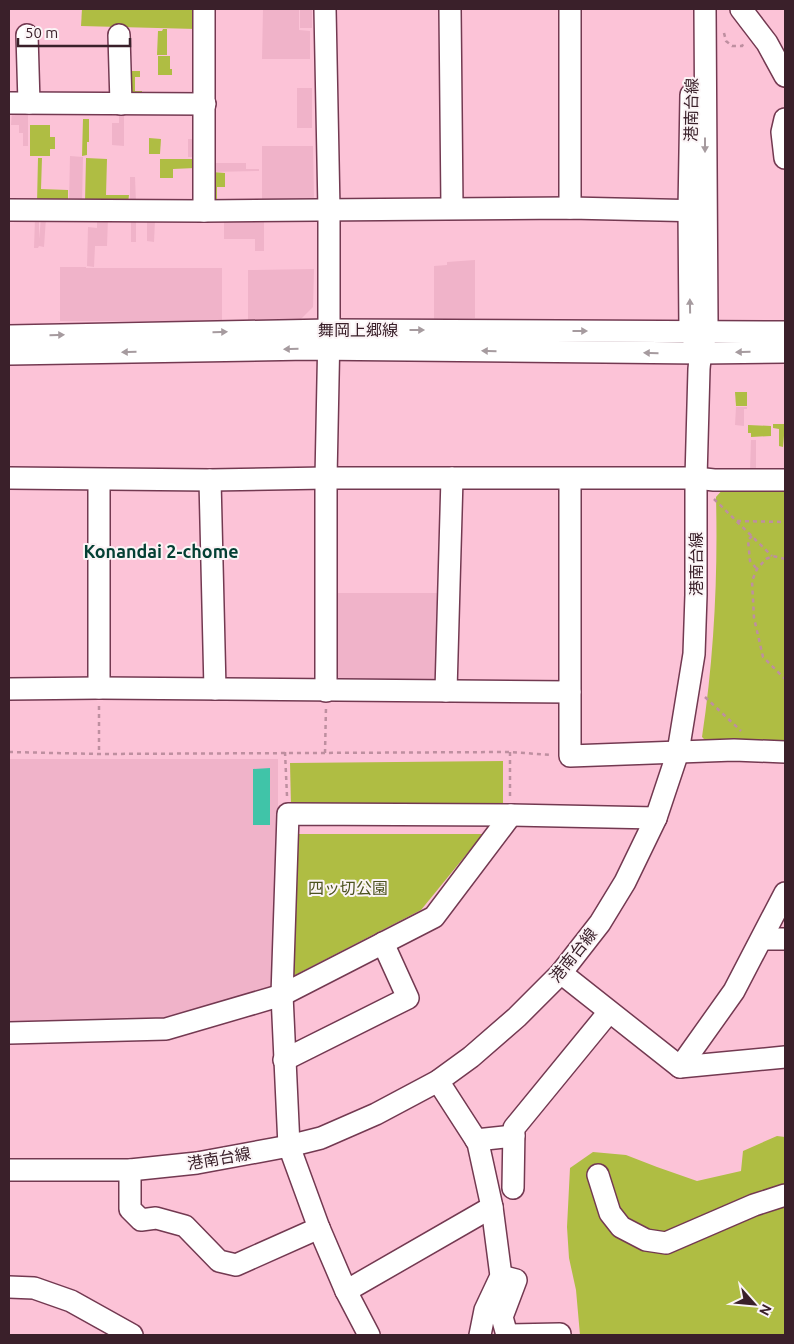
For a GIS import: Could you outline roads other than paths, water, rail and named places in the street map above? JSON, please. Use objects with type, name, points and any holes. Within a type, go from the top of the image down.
[{"type":"street","points":[[204,9],[204,211]]},
{"type":"street","points":[[325,9],[329,210],[326,691]]},
{"type":"street","points":[[450,9],[452,208]]},
{"type":"street","points":[[570,9],[570,208]]},
{"type":"street","name":"港南台線","points":[[9,1170],[130,1170],[197,1163],[289,1146],[321,1138],[376,1114],[438,1081],[471,1057],[517,1017],[561,973],[600,923],[625,882],[656,818],[678,752],[694,654],[696,478],[700,353],[691,9]]},
{"type":"street","points":[[9,210],[204,211],[570,208],[697,211],[705,9]]},
{"type":"street","points":[[741,9],[767,43],[785,76]]},
{"type":"street","points":[[27,35],[19,103],[205,104]]},
{"type":"street","points":[[119,35],[121,104]]},
{"type":"street","points":[[785,119],[782,132],[785,158]]},
{"type":"street","name":"舞岡上郷線","points":[[9,354],[328,340],[698,332],[785,332]]},
{"type":"street","name":"舞岡上郷線","points":[[9,336],[328,340],[700,353],[785,352]]},
{"type":"street","points":[[9,478],[210,480],[326,478],[696,478],[714,480],[785,480]]},
{"type":"street","points":[[446,691],[452,478]]},
{"type":"street","points":[[570,479],[570,756],[734,750],[785,752]]},
{"type":"street","points":[[99,480],[99,688]]},
{"type":"street","points":[[210,480],[215,689]]},
{"type":"street","points":[[9,690],[99,688],[570,692]]},
{"type":"street","points":[[369,1335],[346,1291],[319,1228],[289,1146],[282,995],[288,814],[656,818]]},
{"type":"street","points":[[9,1033],[166,1029],[282,995],[434,917],[510,815]]},
{"type":"street","points":[[680,1067],[734,991],[785,893]]},
{"type":"street","points":[[762,939],[785,939]]},
{"type":"street","points":[[284,1060],[408,998],[383,943]]},
{"type":"street","points":[[561,973],[680,1067],[785,1057]]},
{"type":"street","points":[[512,1188],[514,1128],[609,1012]]},
{"type":"street","points":[[438,1081],[478,1143],[492,1207],[501,1276],[485,1310],[480,1335]]},
{"type":"street","points":[[476,1140],[514,1136]]},
{"type":"street","points":[[130,1170],[130,1209],[141,1220],[156,1218],[186,1226],[219,1261],[236,1265],[319,1228]]},
{"type":"street","points":[[598,1175],[610,1214],[621,1227],[646,1240],[666,1243],[754,1205],[785,1195]]},
{"type":"street","points":[[346,1291],[492,1207]]},
{"type":"street","points":[[501,1276],[516,1280],[502,1317],[508,1335],[560,1334]]},
{"type":"street","points":[[9,1287],[34,1288],[71,1301],[132,1335]]},
{"type":"district","name":"Konandai 2-chome","points":[[161,552]]},
{"type":"park label","name":"四ッ切公園","points":[[348,888]]}]
